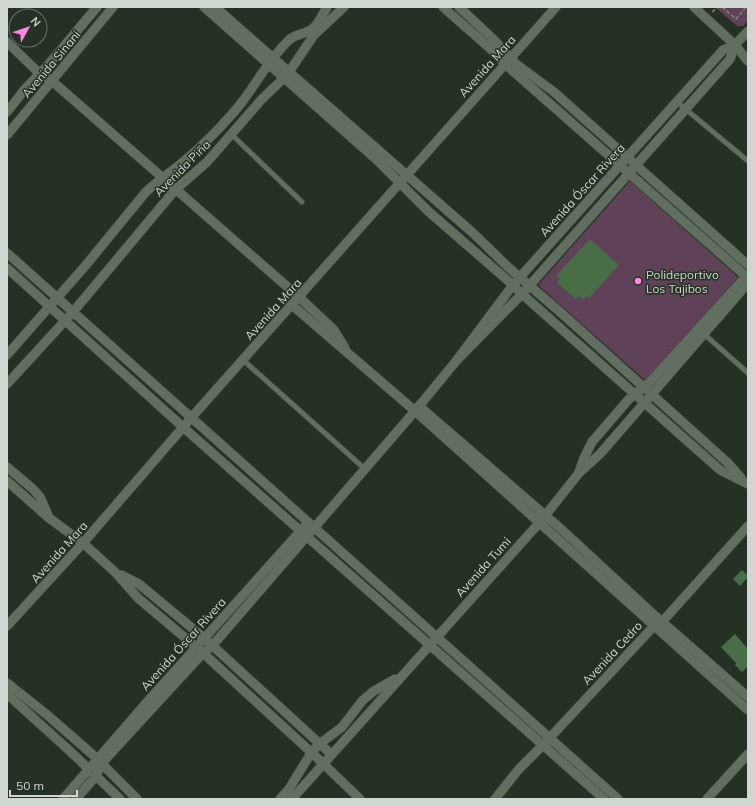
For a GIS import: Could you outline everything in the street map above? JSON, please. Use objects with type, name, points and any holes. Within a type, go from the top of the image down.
[{"type":"street","name":"Avenida Sinani","points":[[7,112],[25,88],[49,64],[97,7]]},
{"type":"street","name":"Avenida Sinani","points":[[7,135],[113,7]]},
{"type":"street","points":[[204,7],[271,61],[473,233],[517,281],[522,294],[720,470],[747,483]]},
{"type":"street","points":[[215,7],[271,61]]},
{"type":"street","name":"Avenida Piña","points":[[7,355],[86,265],[145,193],[155,183],[184,161],[233,113],[288,40],[294,35],[311,31],[318,23],[327,7]]},
{"type":"street","name":"Avenida Piña","points":[[7,384],[73,312],[175,190],[207,162],[262,99],[287,75],[314,35],[344,7]]},
{"type":"street","points":[[443,7],[494,52],[516,64],[554,92],[748,265]]},
{"type":"street","points":[[459,7],[484,30],[508,61],[619,166],[747,278]]},
{"type":"street","name":"Avenida Mara","points":[[7,626],[83,544],[191,418],[556,7]]},
{"type":"street","points":[[694,7],[735,44],[748,61]]},
{"type":"street","name":"Avenida Óscar Rivera","points":[[199,650],[212,646],[304,533],[311,525],[326,513],[417,409],[457,360],[517,281],[723,50],[735,44],[748,31]]},
{"type":"street","points":[[7,42],[40,73],[52,81],[299,297],[334,330],[350,355]]},
{"type":"street","points":[[735,44],[748,51]]},
{"type":"street","name":"Avenida Óscar Rivera","points":[[457,360],[522,294],[730,59],[735,44]]},
{"type":"street","points":[[287,75],[378,161],[428,211],[517,281],[529,286],[652,394],[728,463],[747,483]]},
{"type":"street","points":[[7,253],[618,799]]},
{"type":"street","points":[[7,268],[184,428],[604,799]]},
{"type":"street","name":"Avenida Tumi","points":[[292,799],[542,519],[579,473],[600,454],[645,403],[701,331],[747,278]]},
{"type":"street","points":[[292,305],[350,355],[417,409],[542,519],[658,624],[748,710]]},
{"type":"street","name":"Avenida Tumi","points":[[579,473],[592,442],[634,394],[649,383],[701,331]]},
{"type":"street","points":[[7,467],[33,489],[40,498],[49,518]]},
{"type":"street","points":[[7,481],[116,573],[138,598],[199,650],[324,763],[360,799]]},
{"type":"street","name":"Avenida Cedro","points":[[495,799],[519,769],[658,624],[748,526]]},
{"type":"street","name":"Avenida Óscar Rivera","points":[[76,799],[100,761],[199,650],[204,638],[304,533]]},
{"type":"street","points":[[116,573],[139,584],[204,638],[331,754]]},
{"type":"street","points":[[658,624],[748,698]]},
{"type":"street","name":"Avenida Tumi","points":[[280,799],[289,789],[312,753],[320,744],[342,727],[363,700],[374,691],[402,675]]},
{"type":"street","points":[[7,683],[46,714],[100,761],[137,799]]},
{"type":"street","points":[[7,694],[120,799]]},
{"type":"street","points":[[707,799],[748,754]]},
{"type":"street","name":"Avenida Óscar Rivera","points":[[64,799],[92,773]]},
{"type":"lane","points":[[677,102],[748,161]]},
{"type":"lane","points":[[231,134],[302,202]]},
{"type":"lane","points":[[701,331],[748,373]]},
{"type":"lane","points":[[243,360],[365,469]]},
{"type":"path","points":[[722,7],[736,19],[747,7]]},
{"type":"shaded area","points":[[715,7],[748,7],[748,21],[743,26],[737,26]]},
{"type":"shaded area","name":"Polideportivo Los Tajibos","points":[[630,181],[738,277],[646,381],[538,285]]},
{"type":"building","points":[[590,239],[619,265],[589,298],[586,296],[583,300],[579,296],[576,299],[557,283],[560,279],[556,276]]},
{"type":"building","points":[[742,570],[748,577],[740,586],[733,579]]},
{"type":"building","points":[[735,634],[748,649],[748,666],[742,672],[721,647]]},
{"type":"place","name":"Polideportivo Los Tajibos","points":[[638,281]]}]
